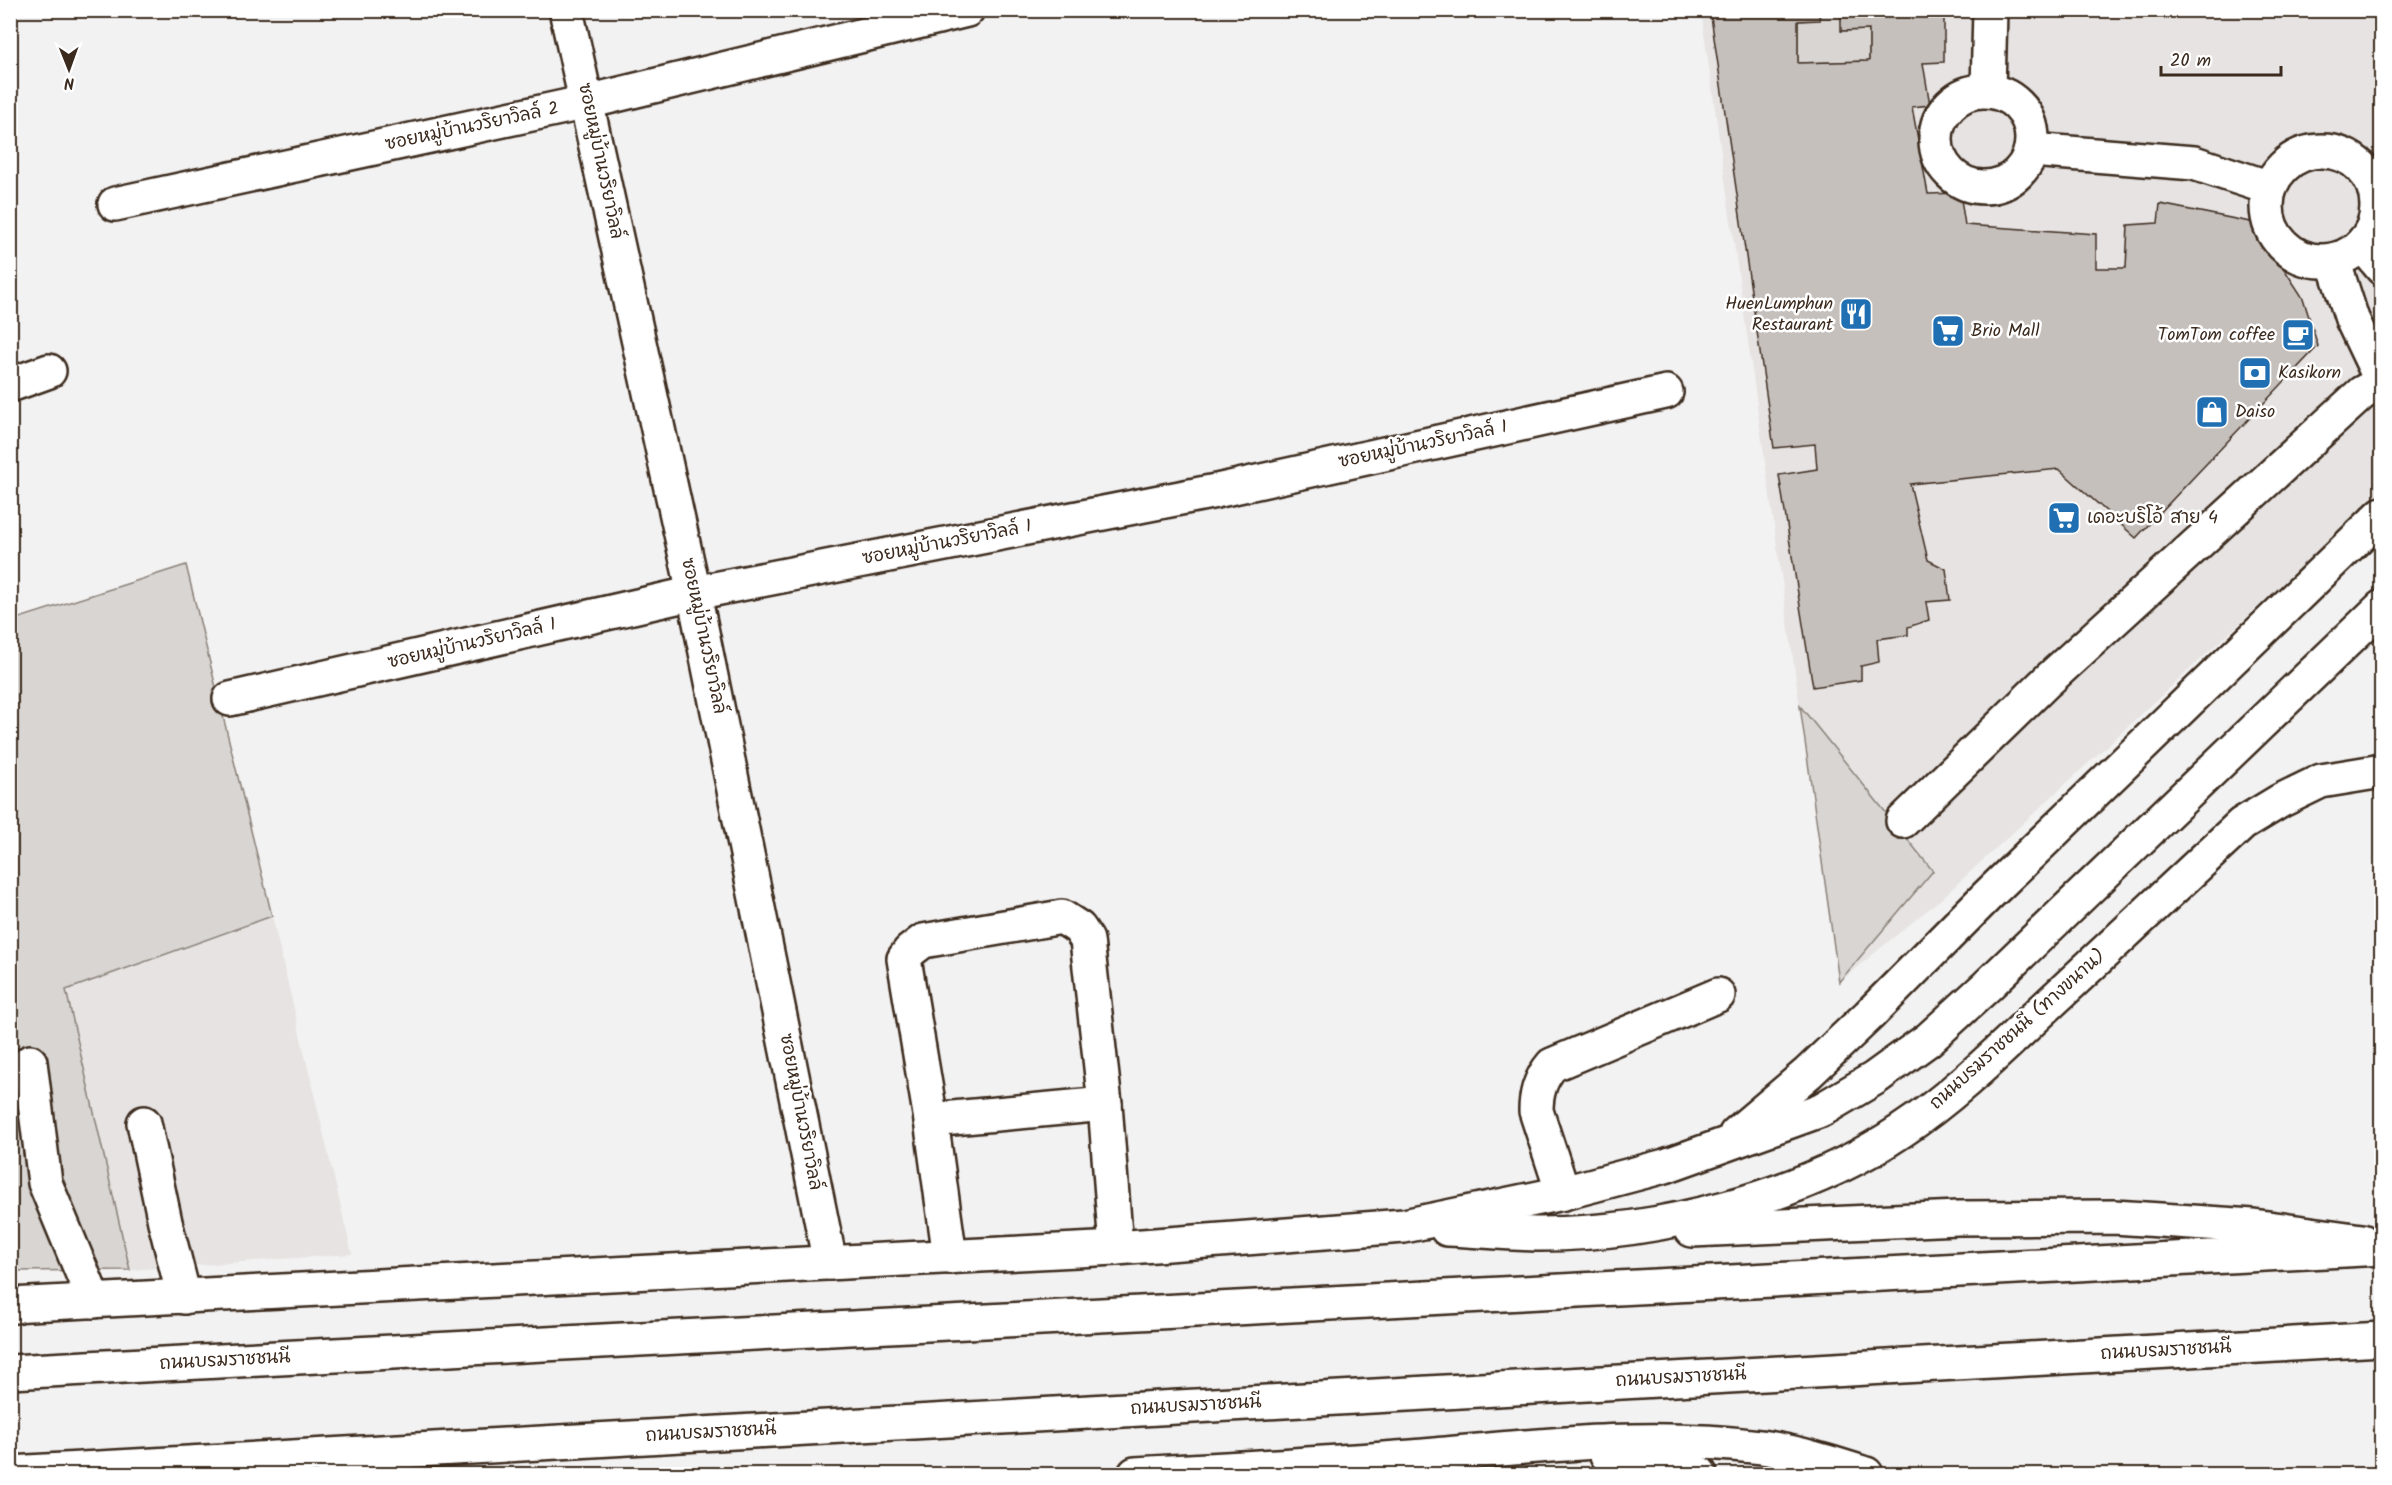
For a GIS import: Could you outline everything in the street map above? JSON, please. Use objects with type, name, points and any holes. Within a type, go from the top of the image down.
[{"type":"main road","name":"ซอยหมู่บ้านวริยาวิลล์","points":[[566,10],[694,593],[830,1263]]},
{"type":"main road","name":"ซอยหมู่บ้านวริยาวิลล์ 2","points":[[115,204],[587,102],[967,10]]},
{"type":"main road","points":[[1988,90],[1990,10]]},
{"type":"main road","points":[[1988,90],[2005,94],[2018,104],[2028,117],[2032,133],[2031,150],[2025,164],[2015,176],[2002,184],[1986,187],[1971,186],[1957,179],[1945,168],[1937,154],[1935,139],[1938,124],[1945,110],[1957,98],[1972,92],[1988,90]]},
{"type":"main road","points":[[2031,150],[2194,163],[2270,188]]},
{"type":"main road","points":[[2331,151],[2347,157],[2361,167],[2371,181],[2377,197],[2379,213],[2372,230],[2372,256],[2349,254],[2333,260],[2314,261],[2295,255],[2280,242],[2270,226],[2267,207],[2270,188],[2279,172],[2293,159],[2311,152],[2331,151]]},
{"type":"main road","points":[[1904,821],[2046,682],[2362,393],[2381,382],[2352,319],[2333,260]]},
{"type":"main road","points":[[10,385],[50,371]]},
{"type":"main road","name":"ซอยหมู่บ้านวริยาวิลล์ 1","points":[[230,699],[694,593],[1216,491],[1666,392]]},
{"type":"main road","points":[[1718,1149],[1808,1073],[1869,1015],[1987,896],[2382,514]]},
{"type":"main road","points":[[12,1306],[1116,1248],[1404,1226],[1563,1192],[1665,1166],[1718,1149],[1821,1110],[1875,1078],[1929,1039],[2382,607]]},
{"type":"main road","name":"ถนนบรมราชชนนี (ทางขนาน)","points":[[1404,1226],[1541,1234],[1616,1230],[1730,1207],[1785,1189],[1840,1165],[1900,1132],[1961,1086],[2242,824],[2280,801],[2321,781],[2382,771]]},
{"type":"main road","points":[[950,1257],[931,1120],[904,959],[923,941],[1062,917],[1079,928],[1087,940],[1105,1104],[1116,1248]]},
{"type":"main road","points":[[1563,1192],[1536,1111],[1536,1097],[1543,1076],[1552,1065],[1718,995]]},
{"type":"main road","points":[[30,1062],[45,1183],[94,1302]]},
{"type":"main road","points":[[931,1120],[1105,1104]]},
{"type":"main road","points":[[144,1123],[166,1230],[184,1297]]},
{"type":"main road","points":[[1616,1230],[1702,1230],[1969,1217],[2114,1217],[2253,1226],[2382,1246]]},
{"type":"main road","name":"ถนนบรมราชชนนี","points":[[10,1372],[2382,1246]]},
{"type":"main road","name":"ถนนบรมราชชนนี","points":[[10,1473],[2382,1338]]},
{"type":"main road","points":[[1136,1474],[1366,1461],[1617,1440],[1715,1443],[1763,1448],[1808,1457],[1866,1474]]},
{"type":"main road","points":[[1558,1444],[1700,1474]]},
{"type":"main road","points":[[1366,1461],[1448,1474]]},
{"type":"shaded area","name":"เดอะบริโอ้ สาย 4","points":[[1701,11],[2381,11],[2381,493],[1942,898],[1839,982]]},
{"type":"shaded area","points":[[1818,11],[1841,11],[1842,31],[1869,30],[1869,61],[1798,63],[1798,21],[1820,19]]},
{"type":"shaded area","points":[[186,565],[272,916],[66,990],[130,1270],[11,1271],[10,621]]},
{"type":"shaded area","points":[[1800,706],[1933,871],[1839,982]]},
{"type":"shaded area","points":[[272,916],[352,1254],[130,1270],[66,990]]},
{"type":"building","points":[[1710,10],[1818,10],[1820,20],[1798,21],[1798,63],[1869,61],[1869,30],[1841,31],[1841,10],[1944,10],[1944,62],[1923,63],[1930,105],[1912,107],[1928,194],[1960,193],[1965,225],[2096,234],[2096,268],[2126,268],[2128,225],[2158,223],[2160,204],[2260,224],[2275,255],[2303,298],[2318,346],[2136,538],[2059,469],[1910,484],[1928,560],[1946,569],[1950,600],[1926,602],[1929,620],[1908,627],[1908,635],[1877,639],[1879,662],[1861,666],[1861,680],[1813,687],[1779,475],[1817,469],[1815,444],[1774,448]]},
{"type":"place","name":"HuenLumphun Restaurant","points":[[1856,314]]},
{"type":"place","name":"Brio Mall","points":[[1948,331]]},
{"type":"place","name":"TomTom coffee","points":[[2298,335]]},
{"type":"place","name":"Kasikorn","points":[[2255,373]]},
{"type":"place","name":"Daiso","points":[[2212,412]]},
{"type":"place","name":"เดอะบริโอ้ สาย 4","points":[[2064,518]]}]
